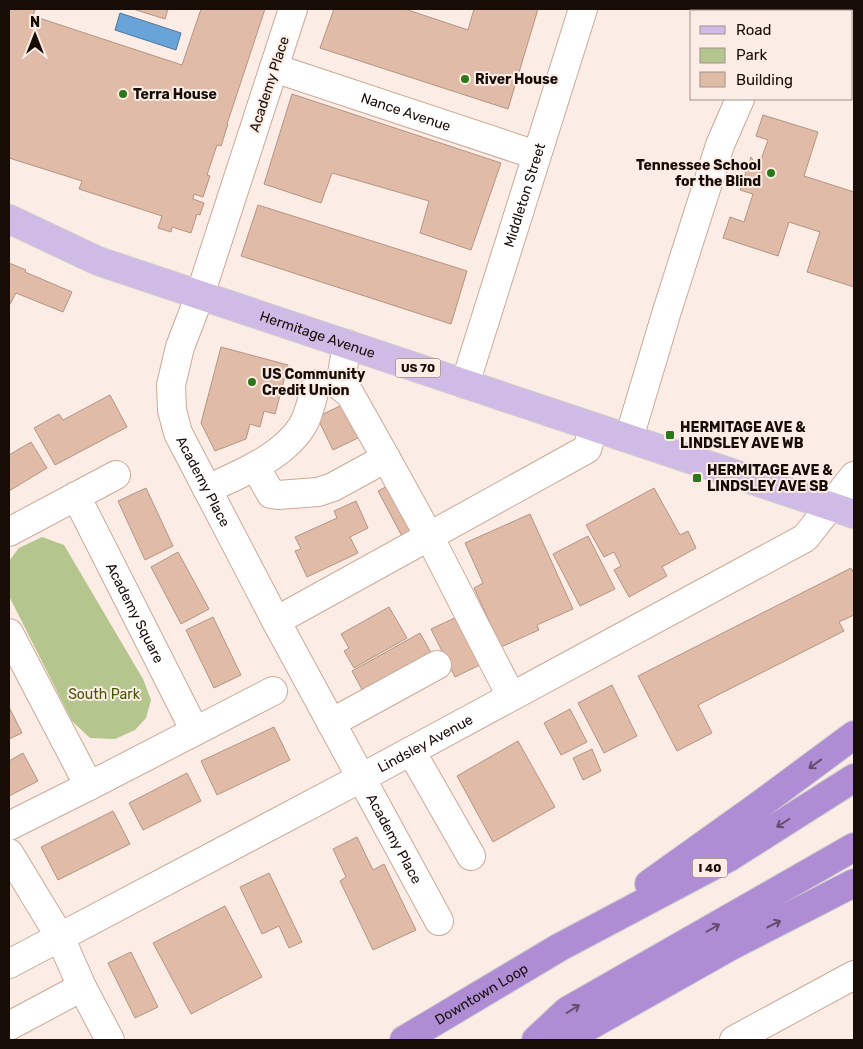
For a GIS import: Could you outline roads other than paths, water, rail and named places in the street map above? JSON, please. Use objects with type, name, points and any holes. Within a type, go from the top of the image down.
[{"type":"highway","points":[[560,947],[754,809],[854,735]]},
{"type":"highway","name":"I 40","points":[[560,947],[728,858],[854,778]]},
{"type":"highway","points":[[536,1040],[567,1011],[854,847]]},
{"type":"highway","points":[[549,1040],[577,1033],[731,946],[854,883]]},
{"type":"highway","points":[[593,1040],[691,984],[731,946]]},
{"type":"highway","name":"Downtown Loop","points":[[404,1040],[560,947]]},
{"type":"main road","name":"Hermitage Avenue","points":[[9,219],[98,261],[594,427],[846,507]]},
{"type":"street","name":"Academy Place","points":[[293,9],[200,295],[180,347],[171,386],[172,410],[178,433],[207,489],[276,621],[439,921]]},
{"type":"street","name":"Middleton Street","points":[[465,384],[536,155],[584,9]]},
{"type":"street","name":"Nance Avenue","points":[[274,68],[536,155]]},
{"type":"street","points":[[629,438],[666,311],[720,145],[740,100]]},
{"type":"street","points":[[348,344],[340,386],[350,394],[386,458],[429,536],[512,696]]},
{"type":"street","points":[[207,489],[255,466],[278,451],[293,438],[305,421],[316,384]]},
{"type":"street","points":[[276,621],[586,449],[594,427]]},
{"type":"street","points":[[255,466],[271,494],[278,495],[318,492],[351,478],[386,458]]},
{"type":"street","points":[[9,532],[116,475]]},
{"type":"street","name":"Lindsley Avenue","points":[[9,964],[412,751],[805,538],[846,507],[854,476]]},
{"type":"street","name":"Academy Square","points":[[76,496],[195,731]]},
{"type":"street","points":[[9,633],[89,786]]},
{"type":"street","points":[[331,723],[437,665]]},
{"type":"street","points":[[9,826],[273,691]]},
{"type":"street","points":[[412,751],[471,856]]},
{"type":"street","points":[[9,853],[60,937],[82,987],[110,1040]]},
{"type":"street","points":[[734,1040],[854,975]]},
{"type":"street","points":[[9,1026],[82,987]]},
{"type":"water","points":[[120,13],[181,33],[176,50],[115,30]]},
{"type":"place","name":"River House","points":[[465,79]]},
{"type":"place","name":"Terra House","points":[[123,94]]},
{"type":"place","name":"Tennessee School for the Blind","points":[[771,173]]},
{"type":"place","name":"US Community Credit Union","points":[[252,382]]},
{"type":"place","name":"HERMITAGE AVE & LINDSLEY AVE WB","points":[[670,435]]},
{"type":"place","name":"HERMITAGE AVE & LINDSLEY AVE SB","points":[[697,478]]},
{"type":"park label","name":"South Park","points":[[104,694]]}]
